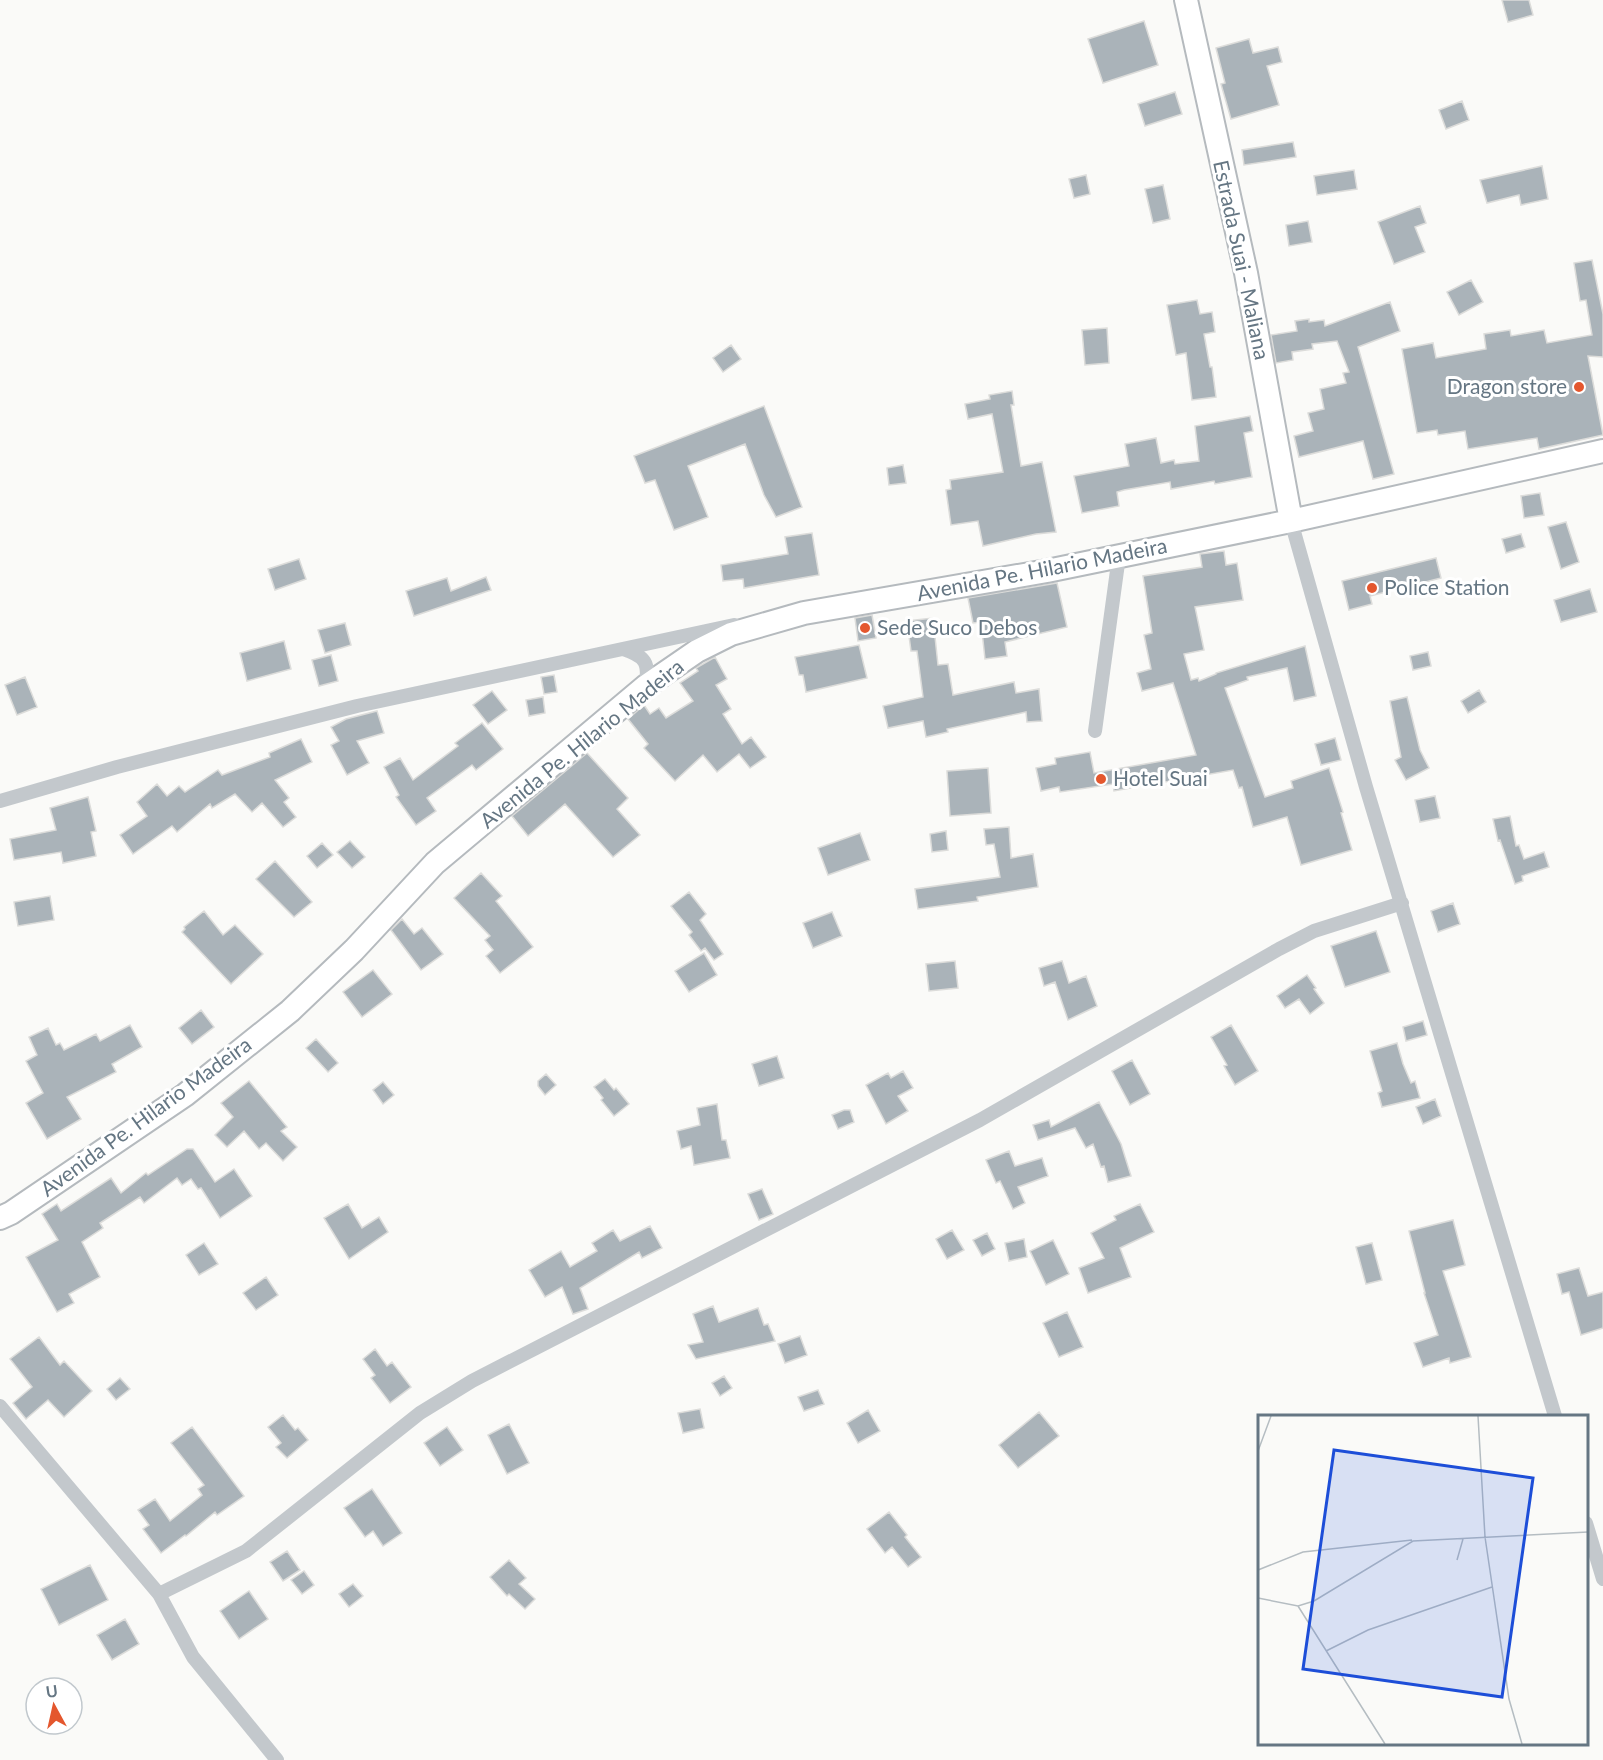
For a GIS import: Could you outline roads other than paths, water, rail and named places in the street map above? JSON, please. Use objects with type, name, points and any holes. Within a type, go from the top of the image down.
[{"type":"main road","name":"Estrada Suai - Maliana","points":[[1186,0],[1246,273],[1291,521]]},
{"type":"main road","name":"Avenida Pe. Hilario Madeira","points":[[0,1218],[11,1213],[184,1095],[290,1011],[354,950],[435,863],[646,686],[697,651],[731,634],[804,613],[1047,571],[1291,521],[1603,451]]},
{"type":"street","points":[[1291,521],[1366,787],[1555,1415]]},
{"type":"street","points":[[1095,731],[1119,556]]},
{"type":"street","points":[[0,801],[117,768],[357,706],[760,619],[804,613]]},
{"type":"street","points":[[623,649],[640,655],[648,668],[646,686]]},
{"type":"street","points":[[159,1594],[246,1551],[420,1413],[472,1381],[980,1120],[1314,931],[1402,903]]},
{"type":"street","points":[[0,1406],[159,1594],[192,1657],[277,1760]]},
{"type":"street","points":[[1588,1526],[1603,1579]]},
{"type":"place","name":"Dragon store","points":[[1579,387]]},
{"type":"place","name":"Police Station","points":[[1372,588]]},
{"type":"place","name":"Sede Suco Debos","points":[[865,628]]},
{"type":"place","name":"Hotel Suai","points":[[1101,779]]}]
